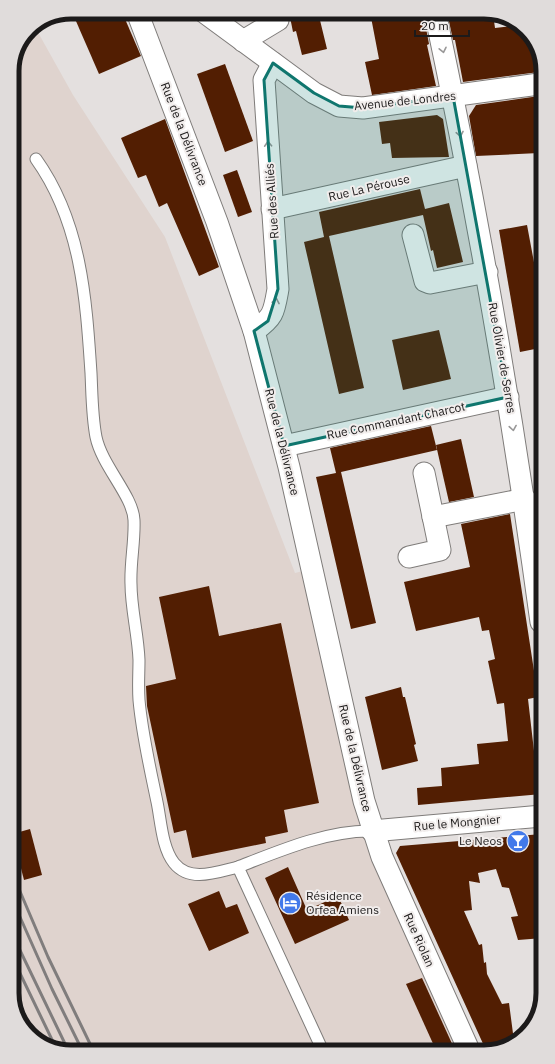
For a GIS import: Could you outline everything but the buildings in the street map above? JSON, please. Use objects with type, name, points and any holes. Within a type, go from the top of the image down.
[{"type":"street","name":"Rue de la Délivrance","points":[[140,19],[218,222],[254,331],[284,446],[372,831]]},
{"type":"street","name":"Rue de la Délivrance","points":[[152,19],[151,23],[158,64]]},
{"type":"street","name":"Avenue de Londres","points":[[213,19],[314,93],[339,106],[363,108],[536,84]]},
{"type":"street","points":[[243,41],[278,19]]},
{"type":"street","name":"Rue Olivier de Serres","points":[[436,19],[487,272],[524,499],[536,586]]},
{"type":"street","name":"Rue des Alliés","points":[[254,331],[268,321],[274,309],[278,289],[264,80],[273,63]]},
{"type":"street","name":"Rue La Pérouse","points":[[272,209],[466,166]]},
{"type":"street","points":[[413,235],[425,281],[430,283],[487,272]]},
{"type":"street","name":"Rue Commandant Charcot","points":[[284,446],[508,397]]},
{"type":"street","points":[[408,557],[440,550],[424,473]]},
{"type":"street","points":[[433,517],[524,499]]},
{"type":"street","name":"Rue le Mongnier","points":[[372,831],[536,817]]},
{"type":"street","name":"Rue Riolan","points":[[372,831],[382,857],[467,1045]]},
{"type":"lane","points":[[36,159],[56,191],[68,220],[77,250],[87,312],[94,420],[99,446],[109,470],[133,512],[131,582],[139,660],[139,700],[143,736],[165,844],[174,862],[188,874],[197,875],[214,873],[238,867],[284,849],[348,832],[372,831]]},
{"type":"lane","points":[[238,867],[320,1045]]},
{"type":"highlighted area","points":[[273,63],[314,93],[339,106],[363,108],[453,96],[508,397],[284,446],[254,331],[268,321],[278,289],[264,80]]},
{"type":"shaded area","points":[[38,32],[73,95],[165,237],[295,573],[307,570],[361,826],[458,1045],[67,1045],[45,1038],[34,1030],[26,1019],[20,1003],[19,993],[19,67],[24,48]]},
{"type":"railway","points":[[19,889],[48,957],[91,1045]]},
{"type":"railway","points":[[19,915],[52,989],[80,1045]]},
{"type":"railway","points":[[19,948],[66,1045]]},
{"type":"railway","points":[[19,971],[53,1042]]},
{"type":"place","name":"Le Neos","points":[[518,841]]},
{"type":"place","name":"Résidence Orfea Amiens","points":[[290,903]]}]
